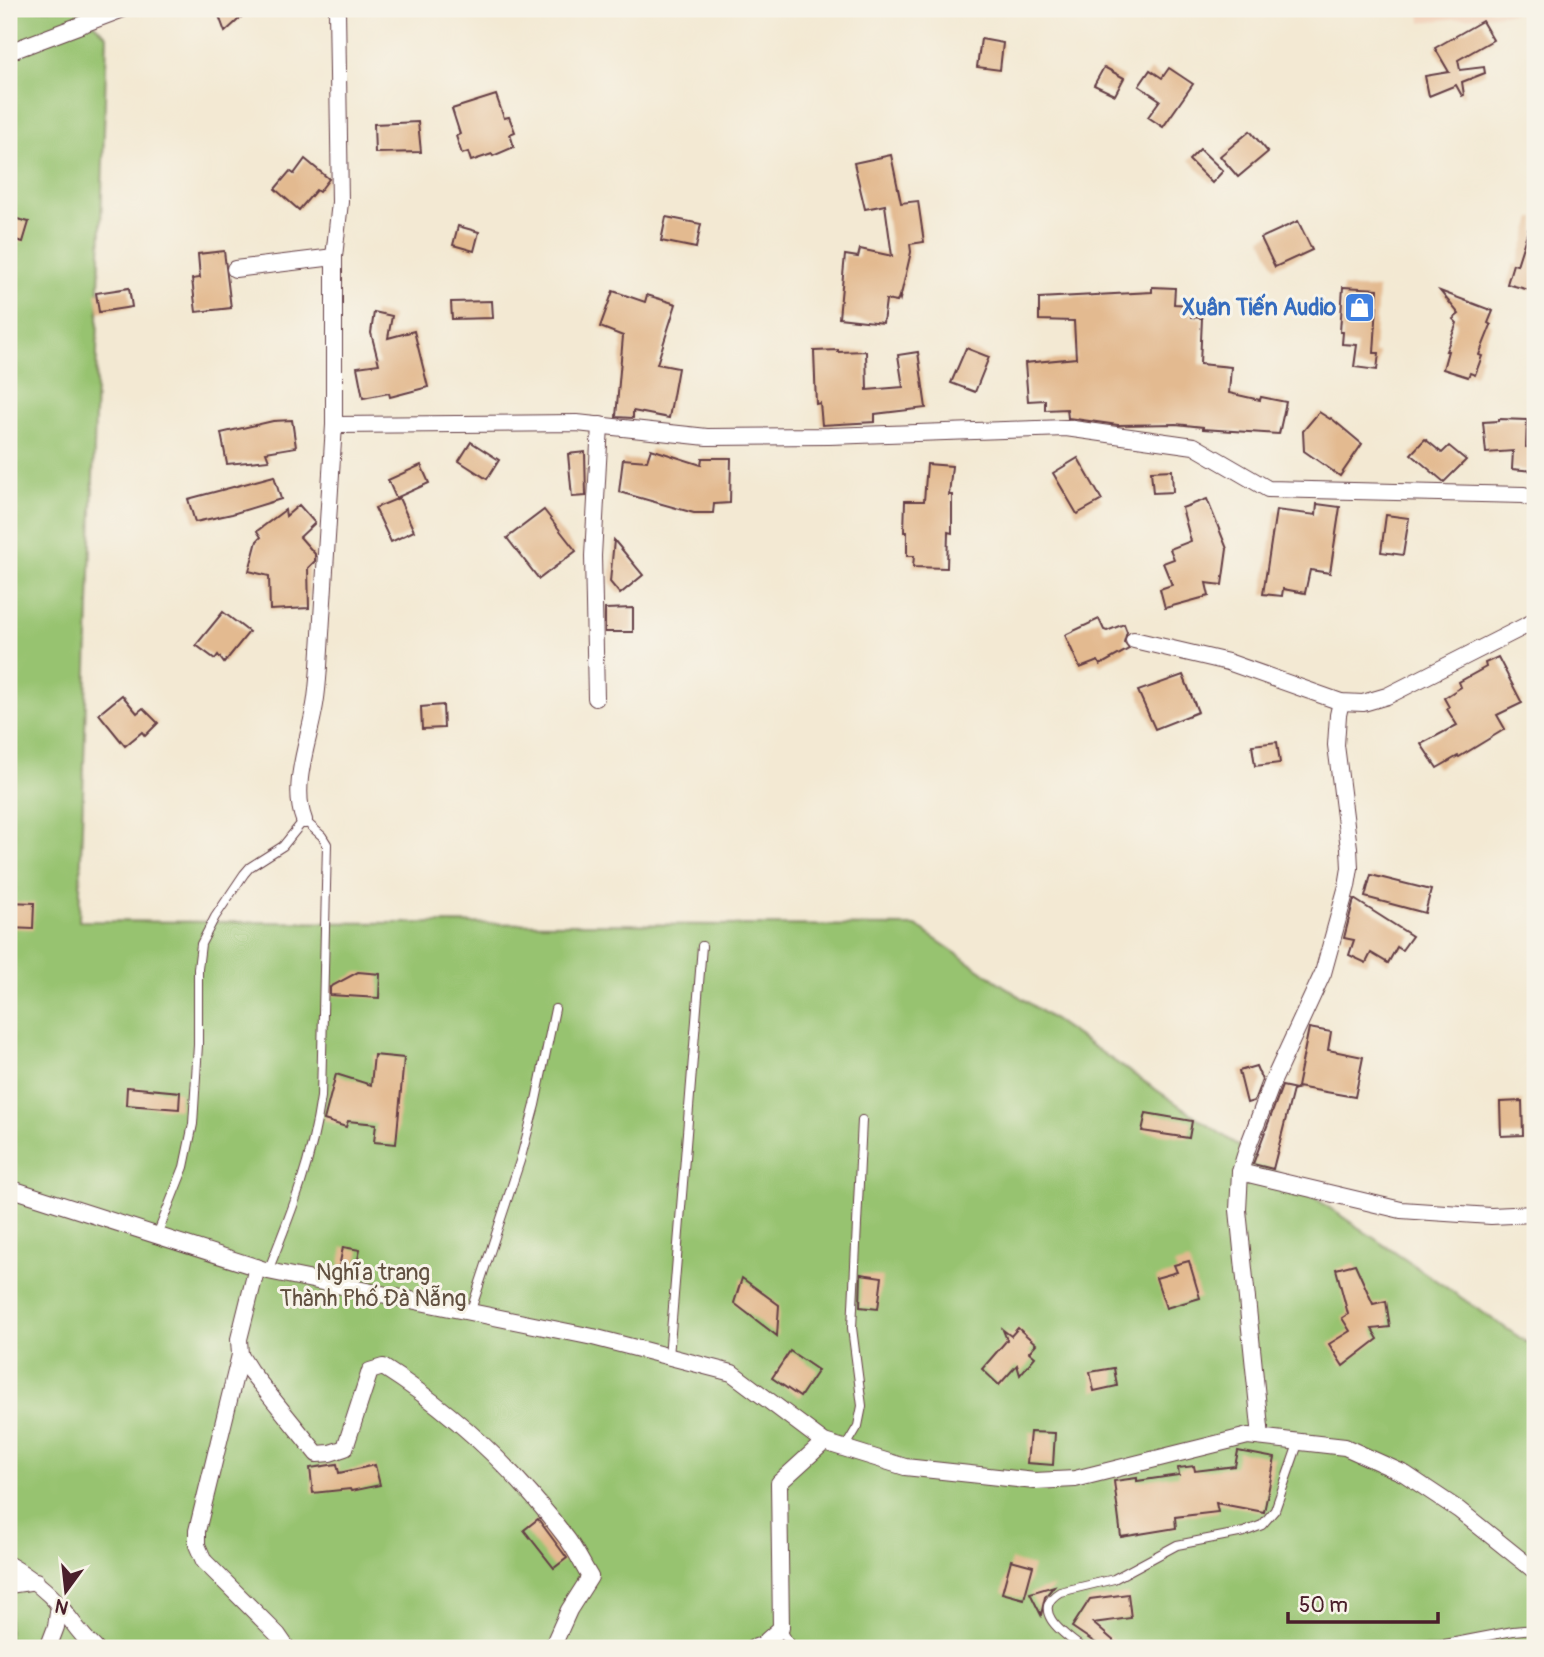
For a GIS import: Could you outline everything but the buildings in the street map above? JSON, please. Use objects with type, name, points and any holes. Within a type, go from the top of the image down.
[{"type":"street","points":[[9,52],[123,9]]},
{"type":"street","points":[[304,820],[299,800],[319,666],[334,425],[334,257],[340,202],[337,9]]},
{"type":"street","points":[[234,269],[334,257]]},
{"type":"street","points":[[334,425],[577,423],[707,437],[1066,428],[1194,446],[1268,489],[1524,495],[1535,500]]},
{"type":"street","points":[[596,698],[593,556],[600,425]]},
{"type":"street","points":[[1134,639],[1228,662],[1341,702],[1363,703],[1387,696],[1535,621]]},
{"type":"street","points":[[1261,1437],[1238,1210],[1240,1172],[1273,1081],[1323,973],[1347,886],[1350,869],[1349,848],[1336,746],[1341,702]]},
{"type":"street","points":[[1240,1172],[1401,1210],[1491,1216],[1535,1214]]},
{"type":"street","points":[[9,1188],[263,1269],[593,1337],[732,1373],[824,1442],[905,1466],[1035,1481],[1075,1479],[1248,1436],[1345,1447],[1405,1474],[1459,1510],[1535,1572]]},
{"type":"street","points":[[263,1269],[239,1339],[240,1355],[197,1531],[197,1545],[204,1562],[278,1635],[287,1648]]},
{"type":"street","points":[[240,1355],[317,1454],[330,1454],[345,1448],[370,1371],[383,1367],[417,1388],[489,1451],[566,1537],[590,1577],[569,1610],[552,1648]]},
{"type":"street","points":[[752,1648],[762,1645],[781,1628],[779,1483],[824,1442]]},
{"type":"street","points":[[9,1565],[36,1581],[59,1605],[84,1639],[95,1648]]},
{"type":"street","points":[[9,1585],[36,1581]]},
{"type":"street","points":[[48,1648],[56,1627],[59,1605]]},
{"type":"lane","points":[[157,1235],[184,1167],[193,1124],[201,944],[215,917],[244,874],[250,867],[283,846],[304,820],[327,844],[321,1097],[316,1134],[305,1176],[263,1269]]},
{"type":"lane","points":[[669,1357],[702,946]]},
{"type":"lane","points":[[470,1313],[520,1161],[555,1009]]},
{"type":"lane","points":[[845,1448],[858,1426],[862,1406],[852,1328],[862,1120]]},
{"type":"lane","points":[[1082,1648],[1051,1620],[1049,1606],[1054,1595],[1126,1574],[1177,1545],[1244,1532],[1262,1525],[1275,1510],[1299,1441]]},
{"type":"lane","points":[[781,1628],[792,1648]]},
{"type":"lane","points":[[1424,1648],[1535,1629]]},
{"type":"shaded area","points":[[1420,9],[1515,9],[1515,13],[1421,22]]},
{"type":"green space","name":"Nghĩa trang Thành Phố Đà Nẵng","points":[[9,9],[78,9],[107,36],[79,921],[916,926],[1535,1348],[1535,1648],[9,1648]]},
{"type":"place","name":"Xuân Tiến Audio","points":[[1359,307]]}]
